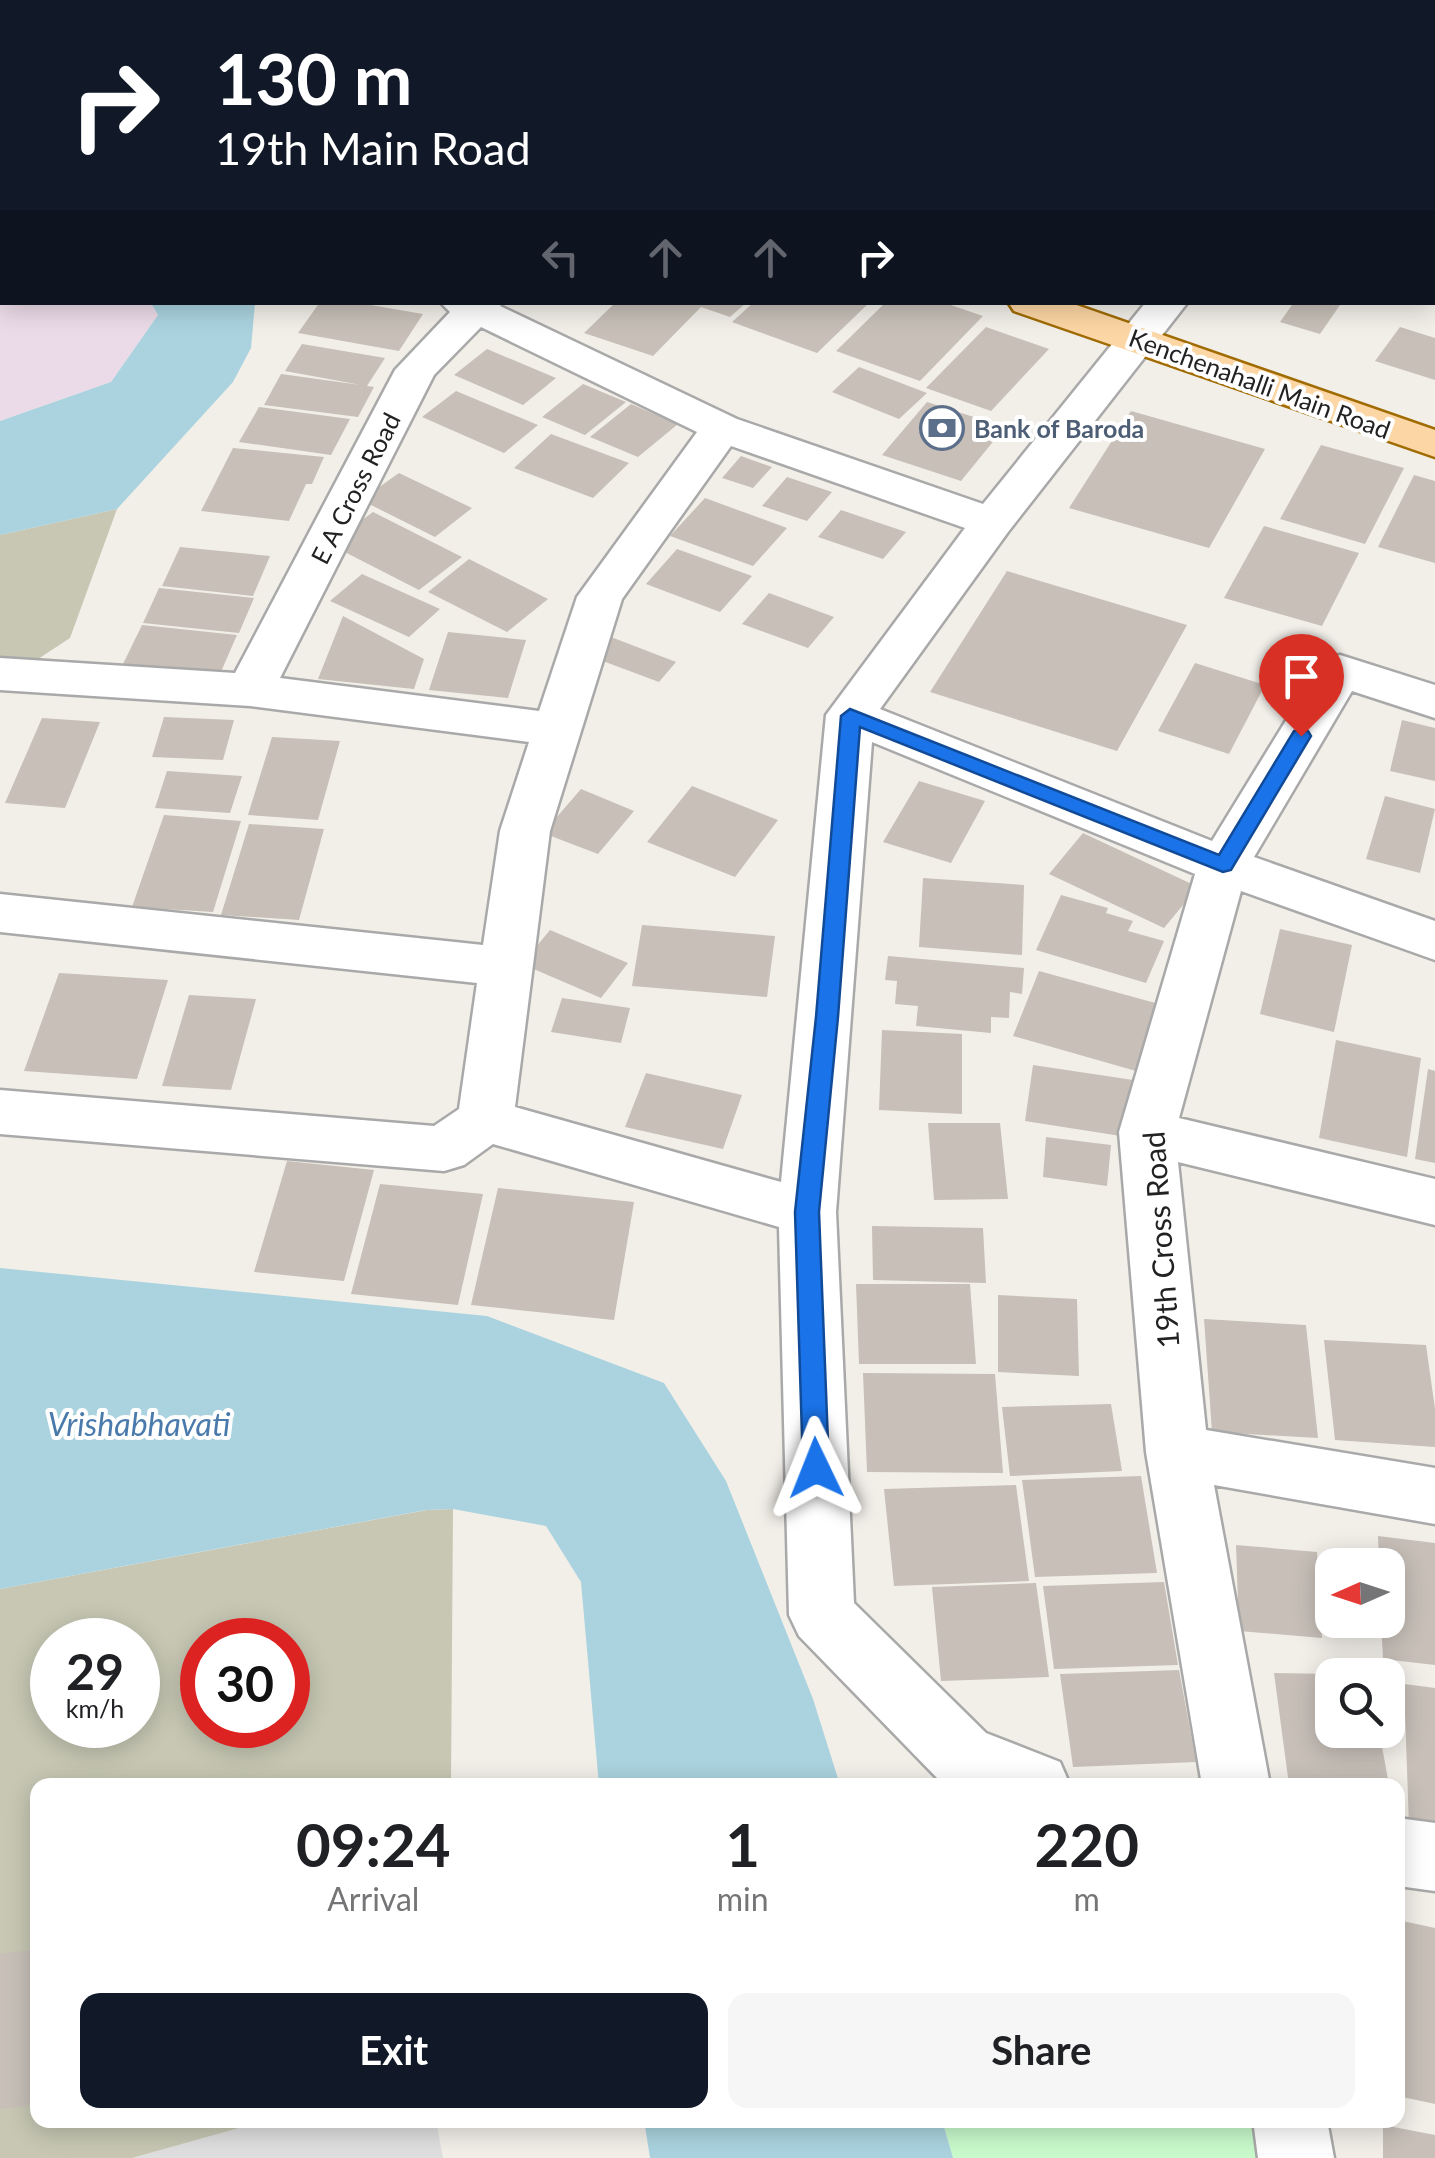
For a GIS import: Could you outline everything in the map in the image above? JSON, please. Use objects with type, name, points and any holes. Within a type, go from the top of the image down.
[{"type":"main road","name":"Kenchenahalli Main Road","points":[[1059,305],[1151,314],[1435,407]]},
{"type":"main road","name":"Kenchenahalli Main Road","points":[[1151,314],[1435,444]]},
{"type":"street","name":"E A Cross Road","points":[[250,690],[416,370],[472,305]]},
{"type":"street","points":[[475,305],[722,428],[992,522]]},
{"type":"street","points":[[1018,1778],[962,1756],[822,1615],[807,1212],[827,1017],[850,716],[1151,314]]},
{"type":"street","points":[[0,1112],[444,1149],[485,1120],[525,830],[600,597],[722,428]]},
{"type":"street","name":"19th Cross Road","points":[[1235,1778],[1177,1452],[1148,1132],[1223,865],[1340,671],[1435,702]]},
{"type":"street","points":[[0,674],[250,690],[558,730]]},
{"type":"street","points":[[850,716],[1223,865],[1435,940]]},
{"type":"street","points":[[0,913],[507,967]]},
{"type":"street","points":[[485,1120],[807,1212]]},
{"type":"street","points":[[1148,1132],[1435,1202]]},
{"type":"street","points":[[1177,1452],[1435,1496]]},
{"type":"street","points":[[1405,1853],[1435,1856]]},
{"type":"street","points":[[1291,2128],[1296,2158]]},
{"type":"shaded area","points":[[0,305],[152,305],[158,315],[111,382],[0,421]]},
{"type":"shaded area","points":[[117,509],[70,638],[0,684],[0,535]]},
{"type":"shaded area","points":[[453,1509],[451,1778],[30,1778],[30,2128],[239,2128],[132,2158],[0,2158],[0,1589],[427,1510]]},
{"type":"shaded area","points":[[239,2128],[437,2128],[443,2158],[132,2158]]},
{"type":"green space","points":[[944,2128],[1257,2128],[1262,2158],[953,2158]]},
{"type":"water","points":[[152,305],[255,305],[251,348],[233,382],[117,509],[0,535],[0,421],[111,382],[158,315]]},
{"type":"water","name":"Vrishabhavati","points":[[0,1268],[487,1316],[664,1383],[726,1481],[813,1699],[838,1778],[598,1778],[581,1582],[546,1526],[453,1509],[426,1510],[0,1589]]},
{"type":"water","points":[[645,2128],[944,2128],[953,2158],[650,2158]]},
{"type":"building","points":[[318,305],[370,305],[423,314],[399,351],[298,333]]},
{"type":"building","points":[[613,305],[744,305],[730,317],[701,307],[653,356],[584,333]]},
{"type":"building","points":[[751,305],[867,305],[817,353],[732,322]]},
{"type":"building","points":[[883,305],[951,305],[983,316],[920,381],[836,351]]},
{"type":"building","points":[[1292,305],[1340,305],[1320,334],[1280,322]]},
{"type":"building","points":[[986,327],[1049,349],[991,411],[926,388]]},
{"type":"building","points":[[1400,327],[1435,338],[1435,380],[1375,361]]},
{"type":"building","points":[[302,344],[385,358],[367,386],[374,387],[358,417],[264,405],[281,374],[361,385],[285,371]]},
{"type":"building","points":[[487,349],[556,378],[523,405],[454,375]]},
{"type":"building","points":[[859,367],[927,393],[899,419],[832,392]]},
{"type":"building","points":[[583,384],[626,402],[585,435],[542,417]]},
{"type":"building","points":[[456,391],[538,425],[504,453],[422,417]]},
{"type":"building","points":[[927,402],[1005,427],[961,481],[882,455]]},
{"type":"building","points":[[631,404],[678,424],[638,457],[590,437]]},
{"type":"building","points":[[259,407],[350,419],[331,455],[239,442]]},
{"type":"building","points":[[1131,411],[1265,449],[1209,548],[1069,508]]},
{"type":"building","points":[[551,434],[629,463],[593,498],[514,468]]},
{"type":"building","points":[[1321,445],[1404,468],[1365,544],[1280,519]]},
{"type":"building","points":[[233,448],[324,457],[289,521],[201,511]]},
{"type":"building","points":[[741,456],[772,467],[753,488],[722,478]]},
{"type":"building","points":[[399,473],[472,508],[435,537],[361,500]]},
{"type":"building","points":[[1414,475],[1435,481],[1435,563],[1378,547]]},
{"type":"building","points":[[787,477],[832,492],[807,521],[762,506]]},
{"type":"building","points":[[705,498],[787,528],[753,566],[670,536]]},
{"type":"building","points":[[841,510],[906,532],[883,559],[818,537]]},
{"type":"building","points":[[373,512],[462,557],[419,590],[329,544]]},
{"type":"building","points":[[1264,526],[1359,553],[1322,626],[1224,598]]},
{"type":"building","points":[[180,547],[270,556],[253,596],[162,586]]},
{"type":"building","points":[[677,549],[752,576],[720,612],[646,584]]},
{"type":"building","points":[[469,559],[548,599],[507,632],[428,592]]},
{"type":"building","points":[[1007,571],[1187,625],[1117,751],[930,692]]},
{"type":"building","points":[[362,574],[440,609],[409,637],[330,601]]},
{"type":"building","points":[[159,588],[254,598],[239,633],[143,623]]},
{"type":"building","points":[[769,593],[834,617],[808,648],[742,624]]},
{"type":"building","points":[[343,616],[424,659],[414,689],[318,679]]},
{"type":"building","points":[[142,625],[237,635],[220,674],[123,664]]},
{"type":"building","points":[[448,632],[526,640],[508,698],[429,690]]},
{"type":"building","points":[[611,637],[676,662],[659,682],[592,657]]},
{"type":"building","points":[[1195,663],[1265,685],[1229,754],[1158,731]]},
{"type":"building","points":[[164,717],[234,720],[223,760],[152,757]]},
{"type":"building","points":[[42,718],[100,722],[65,808],[5,803]]},
{"type":"building","points":[[1402,720],[1435,728],[1435,781],[1390,771]]},
{"type":"building","points":[[272,737],[340,741],[318,820],[248,815]]},
{"type":"building","points":[[167,771],[242,776],[230,813],[155,808]]},
{"type":"building","points":[[919,781],[985,801],[951,863],[883,842]]},
{"type":"building","points":[[692,786],[778,820],[735,877],[647,842]]},
{"type":"building","points":[[581,789],[634,811],[598,854],[543,833]]},
{"type":"building","points":[[1385,796],[1435,809],[1420,873],[1366,859]]},
{"type":"building","points":[[164,815],[241,821],[213,912],[132,907]]},
{"type":"building","points":[[249,824],[324,829],[299,920],[221,915]]},
{"type":"building","points":[[1083,833],[1198,887],[1164,928],[1049,874]]},
{"type":"building","points":[[923,878],[1024,885],[1022,955],[919,947]]},
{"type":"building","points":[[1061,895],[1108,908],[1106,913],[1133,921],[1128,931],[1164,941],[1146,983],[1036,950]]},
{"type":"building","points":[[642,925],[775,936],[767,997],[632,986]]},
{"type":"building","points":[[1280,929],[1352,945],[1334,1032],[1260,1014]]},
{"type":"building","points":[[550,930],[628,963],[601,998],[522,964]]},
{"type":"building","points":[[888,956],[1024,968],[1022,994],[1010,992],[1009,1018],[991,1017],[991,1033],[916,1026],[918,1006],[895,1004],[897,981],[885,980]]},
{"type":"building","points":[[1039,971],[1159,1004],[1136,1071],[1013,1036]]},
{"type":"building","points":[[59,973],[168,980],[137,1079],[24,1071]]},
{"type":"building","points":[[189,995],[256,999],[231,1090],[162,1086]]},
{"type":"building","points":[[562,998],[630,1008],[621,1043],[551,1032]]},
{"type":"building","points":[[882,1030],[962,1034],[962,1114],[879,1110]]},
{"type":"building","points":[[1336,1040],[1421,1058],[1407,1157],[1319,1138]]},
{"type":"building","points":[[1033,1065],[1133,1080],[1127,1137],[1025,1121]]},
{"type":"building","points":[[1428,1069],[1435,1071],[1435,1163],[1415,1159]]},
{"type":"building","points":[[646,1073],[742,1095],[723,1149],[625,1127]]},
{"type":"building","points":[[928,1123],[1000,1123],[1008,1199],[934,1200]]},
{"type":"building","points":[[1046,1137],[1111,1145],[1107,1186],[1043,1177]]},
{"type":"building","points":[[287,1161],[374,1170],[344,1281],[254,1272]]},
{"type":"building","points":[[380,1184],[483,1194],[458,1305],[351,1294]]},
{"type":"building","points":[[498,1188],[634,1202],[614,1320],[471,1305]]},
{"type":"building","points":[[872,1226],[983,1228],[986,1283],[873,1280]]},
{"type":"building","points":[[856,1284],[970,1284],[976,1364],[859,1364]]},
{"type":"building","points":[[998,1295],[1077,1299],[1079,1376],[998,1372]]},
{"type":"building","points":[[1204,1319],[1306,1325],[1318,1438],[1212,1432]]},
{"type":"building","points":[[1324,1340],[1426,1345],[1435,1409],[1435,1447],[1335,1440]]},
{"type":"building","points":[[863,1373],[995,1374],[1003,1473],[867,1472]]},
{"type":"building","points":[[1111,1404],[1122,1471],[1010,1476],[1002,1407]]},
{"type":"building","points":[[1141,1476],[1157,1573],[1035,1577],[1022,1480]]},
{"type":"building","points":[[1016,1485],[1029,1581],[894,1586],[884,1489]]},
{"type":"building","points":[[1378,1536],[1435,1543],[1435,1665],[1383,1658],[1382,1638],[1405,1638],[1405,1548],[1378,1548]]},
{"type":"building","points":[[1236,1545],[1315,1552],[1315,1637],[1239,1631]]},
{"type":"building","points":[[1164,1582],[1178,1665],[1054,1669],[1043,1586]]},
{"type":"building","points":[[1036,1583],[1049,1677],[941,1681],[932,1587]]},
{"type":"building","points":[[1179,1670],[1196,1762],[1073,1767],[1060,1674]]},
{"type":"building","points":[[1274,1673],[1315,1674],[1315,1748],[1382,1748],[1388,1778],[1288,1778]]},
{"type":"building","points":[[1405,1684],[1435,1688],[1435,1830],[1409,1826]]},
{"type":"building","points":[[1405,1922],[1435,1928],[1435,2104],[1405,2098]]},
{"type":"building","points":[[30,1950],[30,2105],[0,2109],[0,1954]]},
{"type":"building","points":[[1383,2128],[1435,2135],[1435,2158],[1383,2158]]},
{"type":"place","name":"Bank of Baroda","points":[[942,428]]},
{"type":"route","points":[[816,1468],[807,1212],[827,1017],[850,716],[1223,865],[1301,736]]}]
